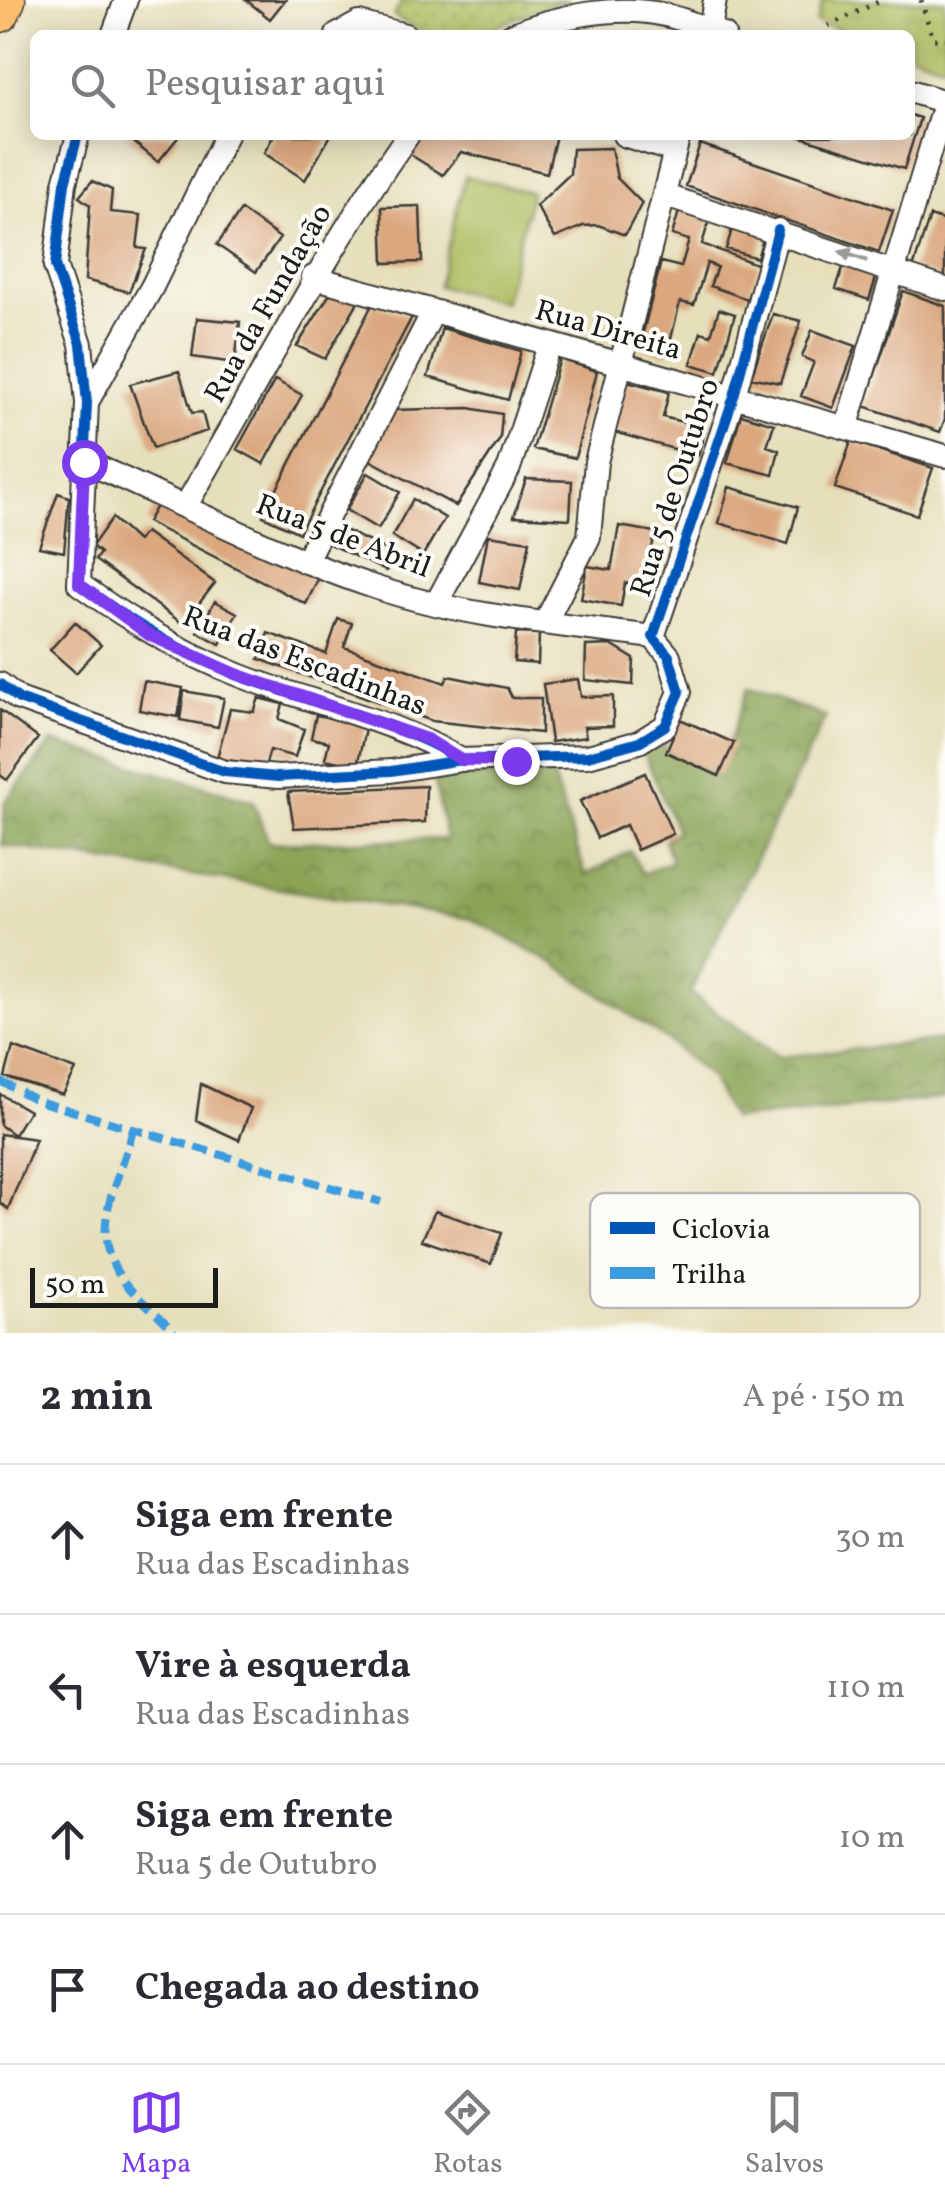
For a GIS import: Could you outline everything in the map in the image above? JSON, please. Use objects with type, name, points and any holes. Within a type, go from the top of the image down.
[{"type":"main road","points":[[0,13],[6,0]]},
{"type":"street","points":[[115,30],[126,0]]},
{"type":"street","points":[[714,0],[714,30]]},
{"type":"street","points":[[529,30],[565,19],[622,12],[664,14],[704,30]]},
{"type":"street","points":[[346,30],[359,23],[386,30]]},
{"type":"street","points":[[847,425],[945,102],[915,93]]},
{"type":"street","name":"Rua das Escadinhas","points":[[77,140],[65,183],[55,266],[80,344],[86,403],[79,584],[166,643],[236,674],[429,740],[461,760]]},
{"type":"street","points":[[86,403],[152,287],[224,140]]},
{"type":"street","name":"Rua da Fundação","points":[[186,505],[259,383],[313,277],[405,140]]},
{"type":"street","points":[[546,621],[589,537],[596,462],[677,143]]},
{"type":"street","points":[[666,196],[945,288]]},
{"type":"street","name":"Rua 5 de Outubro","points":[[0,684],[20,699],[225,772],[338,776],[461,760],[588,756],[639,742],[664,726],[680,692],[669,656],[654,638],[734,396],[778,230]]},
{"type":"street","name":"Rua Direita","points":[[313,277],[621,368],[847,425],[945,456]]},
{"type":"street","points":[[305,562],[432,312]]},
{"type":"street","points":[[436,604],[508,468],[549,346]]},
{"type":"street","name":"Rua 5 de Abril","points":[[84,462],[305,562],[436,604],[654,638]]},
{"type":"path","points":[[828,26],[882,0]]},
{"type":"path","points":[[922,0],[933,39],[945,39]]},
{"type":"green space","points":[[402,0],[569,0],[488,30],[419,30],[394,16]]},
{"type":"green space","points":[[823,0],[945,0],[945,65],[915,55],[915,30],[841,30],[816,22]]},
{"type":"green space","points":[[465,176],[531,192],[504,302],[438,286]]},
{"type":"green space","points":[[748,688],[826,717],[690,993],[779,1057],[945,1040],[945,1098],[732,1120],[709,1076],[667,1040],[552,962],[471,919],[2,845],[5,802],[52,742],[253,801],[269,843],[446,839],[434,779],[551,771],[586,875],[630,851],[643,874],[672,861],[664,841],[677,831],[639,742],[658,740],[673,753],[719,771]]},
{"type":"building","points":[[246,0],[285,0],[270,19]]},
{"type":"building","points":[[131,140],[176,140],[158,162]]},
{"type":"building","points":[[271,140],[328,140],[305,180],[264,153]]},
{"type":"building","points":[[414,140],[555,140],[547,173],[461,152],[443,175],[406,152]]},
{"type":"building","points":[[811,140],[913,140],[904,169]]},
{"type":"building","points":[[700,144],[893,210],[879,252],[686,186]]},
{"type":"building","points":[[611,148],[617,178],[642,203],[625,235],[598,225],[583,226],[555,238],[536,206],[570,174],[572,149]]},
{"type":"building","points":[[92,181],[112,190],[110,212],[141,215],[137,248],[146,249],[129,292],[85,280],[90,205],[79,197]]},
{"type":"building","points":[[420,206],[422,262],[384,263],[382,207]]},
{"type":"building","points":[[680,208],[710,218],[702,244],[759,265],[747,299],[710,286],[717,267],[707,263],[694,305],[680,302],[667,355],[639,348],[661,262],[681,267],[689,240],[672,235]]},
{"type":"building","points":[[241,210],[280,238],[256,272],[217,245]]},
{"type":"building","points":[[930,216],[945,221],[945,279],[913,268]]},
{"type":"building","points":[[734,223],[765,232],[757,258],[726,249]]},
{"type":"building","points":[[844,264],[877,275],[869,300],[836,289]]},
{"type":"building","points":[[903,291],[945,306],[945,419],[940,432],[864,406]]},
{"type":"building","points":[[331,292],[358,302],[325,359],[297,346]]},
{"type":"building","points":[[373,303],[412,317],[299,533],[263,516]]},
{"type":"building","points":[[719,309],[735,314],[718,372],[691,364],[701,332],[711,335]]},
{"type":"building","points":[[773,314],[801,321],[780,383],[751,377]]},
{"type":"building","points":[[197,318],[240,322],[235,363],[192,357]]},
{"type":"building","points":[[442,328],[521,351],[508,400],[428,377]]},
{"type":"building","points":[[812,330],[856,346],[833,408],[801,396],[814,362],[802,357]]},
{"type":"building","points":[[560,359],[597,371],[575,458],[533,449]]},
{"type":"building","points":[[179,371],[192,413],[202,412],[207,431],[153,448],[130,384]]},
{"type":"building","points":[[275,380],[302,395],[264,464],[237,449]]},
{"type":"building","points":[[627,381],[669,392],[663,417],[706,428],[698,456],[614,432]]},
{"type":"building","points":[[469,408],[502,414],[500,439],[456,506],[368,459],[393,410]]},
{"type":"building","points":[[741,414],[774,424],[767,446],[779,450],[773,475],[727,463]]},
{"type":"building","points":[[851,441],[933,468],[917,515],[835,488]]},
{"type":"building","points":[[368,473],[400,492],[378,529],[346,510]]},
{"type":"building","points":[[526,479],[572,481],[570,519],[514,516]]},
{"type":"building","points":[[729,487],[798,507],[788,544],[719,523]]},
{"type":"building","points":[[58,493],[69,497],[64,552],[39,547]]},
{"type":"building","points":[[413,499],[445,518],[423,555],[392,536]]},
{"type":"building","points":[[159,501],[319,577],[306,604],[147,522]]},
{"type":"building","points":[[112,518],[137,541],[145,532],[215,583],[183,624],[95,560],[100,553],[92,546]]},
{"type":"building","points":[[619,526],[655,532],[645,586],[625,583],[621,606],[581,599],[587,566],[611,570]]},
{"type":"building","points":[[338,527],[395,554],[386,571],[329,544]]},
{"type":"building","points":[[488,535],[530,541],[520,590],[479,582]]},
{"type":"building","points":[[215,601],[237,613],[220,644],[198,632]]},
{"type":"building","points":[[338,619],[352,623],[344,647],[445,683],[448,676],[507,688],[512,698],[541,698],[541,733],[432,721],[259,659],[268,633],[326,654]]},
{"type":"building","points":[[75,622],[101,645],[76,673],[50,650]]},
{"type":"building","points":[[516,633],[539,634],[538,664],[514,662]]},
{"type":"building","points":[[611,645],[634,659],[633,685],[585,680],[586,646]]},
{"type":"building","points":[[578,679],[581,697],[613,696],[613,726],[584,727],[586,737],[551,742],[543,684]]},
{"type":"building","points":[[144,681],[183,688],[178,717],[139,710]]},
{"type":"building","points":[[184,691],[224,698],[218,727],[180,720]]},
{"type":"building","points":[[259,698],[283,704],[279,719],[304,729],[295,757],[270,750],[265,767],[217,758],[230,709],[254,712]]},
{"type":"building","points":[[0,710],[38,738],[7,780],[0,775]]},
{"type":"building","points":[[316,715],[366,725],[357,766],[325,759],[329,742],[311,738]]},
{"type":"building","points":[[680,719],[734,743],[719,776],[666,752]]},
{"type":"building","points":[[645,773],[673,834],[637,850],[626,825],[597,838],[580,801]]},
{"type":"building","points":[[426,786],[425,822],[294,828],[288,792]]},
{"type":"building","points":[[13,1047],[76,1070],[63,1095],[5,1077]]},
{"type":"building","points":[[201,1084],[251,1108],[239,1140],[196,1120]]},
{"type":"building","points":[[0,1094],[29,1111],[14,1135],[0,1125]]},
{"type":"building","points":[[0,1134],[36,1139],[8,1209],[0,1203]]},
{"type":"building","points":[[435,1211],[502,1233],[491,1264],[422,1240]]},
{"type":"marked path","points":[[0,1081],[38,1101],[381,1202]]},
{"type":"marked path","points":[[133,1129],[108,1207],[107,1245],[125,1283],[174,1333]]},
{"type":"cycle path","points":[[77,140],[65,183],[55,266],[81,344],[87,403],[79,584],[156,635],[217,666],[381,723],[461,760]]},
{"type":"cycle path","points":[[0,684],[19,699],[225,772],[278,777],[391,771],[461,760],[588,756],[639,742],[665,726],[680,692],[669,656],[653,637],[734,396],[778,230]]},
{"type":"route","points":[[84,462],[79,584],[149,635],[236,674],[429,740],[461,760],[516,761]]}]
